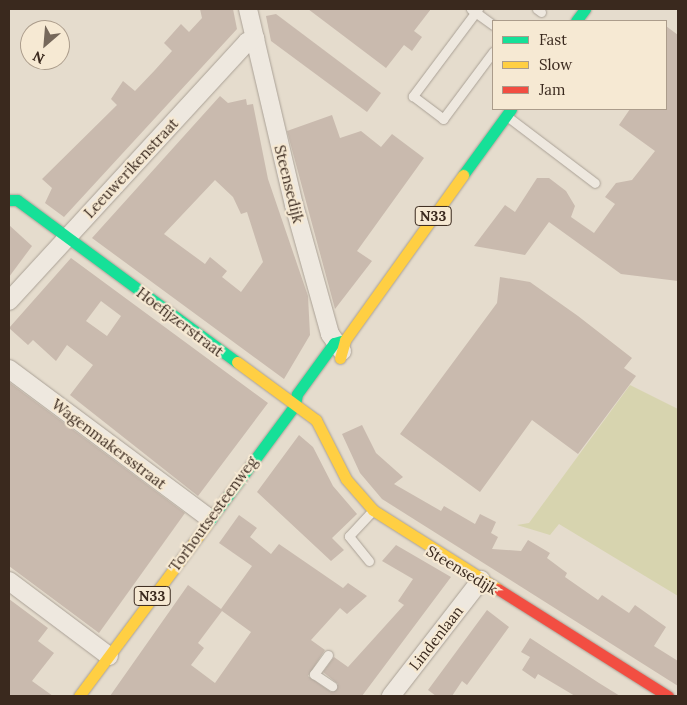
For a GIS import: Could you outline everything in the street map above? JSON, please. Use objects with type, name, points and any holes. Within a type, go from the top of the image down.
[{"type":"street","name":"Steensedijk","points":[[248,9],[294,205],[341,345]]},
{"type":"street","points":[[577,20],[585,9]]},
{"type":"street","name":"Leeuwerikenstraat","points":[[9,301],[247,42],[255,39]]},
{"type":"street","name":"Torhoutsesteenweg","points":[[79,696],[295,405],[309,399],[341,345],[509,112]]},
{"type":"street","name":"Hoefijzerstraat","points":[[9,200],[17,200],[66,238],[295,405]]},
{"type":"street","name":"Wagenmakersstraat","points":[[9,369],[210,518]]},
{"type":"street","name":"Steensedijk","points":[[295,405],[322,426],[346,479],[373,510],[481,580],[668,696]]},
{"type":"street","name":"Lindenlaan","points":[[391,696],[481,580]]},
{"type":"street","points":[[9,581],[109,656]]},
{"type":"lane","points":[[492,24],[475,10],[413,96],[443,119],[492,53]]},
{"type":"lane","points":[[509,112],[595,183]]},
{"type":"lane","points":[[369,561],[349,536],[373,510]]},
{"type":"lane","points":[[328,655],[314,674],[332,686]]},
{"type":"shaded area","points":[[630,385],[678,409],[678,596],[559,524],[550,535],[517,525],[529,523]]},
{"type":"building","points":[[200,9],[233,9],[237,29],[64,217],[45,203],[52,188],[42,179],[117,105],[111,99],[123,81],[135,91],[155,70],[172,51],[164,43],[181,24],[189,32],[202,18]]},
{"type":"building","points":[[308,9],[431,9],[414,31],[422,37],[412,51],[404,45],[386,68]]},
{"type":"building","points":[[276,14],[381,93],[367,112],[271,41],[266,16]]},
{"type":"building","points":[[667,27],[678,35],[678,281],[621,274],[549,222],[525,255],[474,246],[505,205],[515,212],[537,178],[549,178],[566,191],[575,206],[571,217],[594,233],[615,204],[605,197],[616,183],[632,180],[655,151],[619,125],[629,110],[667,110]]},
{"type":"building","points":[[220,96],[228,103],[246,99],[247,105],[253,104],[268,179],[308,296],[310,335],[284,379],[92,238]],"holes":[[[215,180],[233,197],[241,214],[247,212],[263,262],[241,292],[222,277],[227,271],[210,257],[205,264],[164,234]]]},
{"type":"building","points":[[332,115],[340,138],[361,131],[381,147],[392,134],[424,158],[357,251],[372,261],[335,309],[287,131]]},
{"type":"building","points":[[9,225],[32,246],[9,277]]},
{"type":"building","points":[[71,258],[268,403],[198,496],[70,395],[93,365],[67,345],[56,361],[33,340],[28,345],[9,328]],"holes":[[[101,301],[121,316],[107,336],[86,321]]]},
{"type":"building","points":[[500,277],[530,282],[578,316],[632,358],[624,368],[636,376],[578,454],[532,420],[480,492],[400,434],[497,303]]},
{"type":"building","points":[[9,382],[185,513],[99,633],[9,566]]},
{"type":"building","points":[[362,425],[376,453],[403,477],[394,484],[441,511],[444,506],[475,524],[480,514],[496,522],[491,533],[498,537],[492,549],[521,551],[528,540],[550,553],[547,558],[567,573],[565,577],[598,600],[602,595],[629,613],[635,605],[666,627],[654,646],[678,661],[678,686],[382,499],[360,473],[342,434]]},
{"type":"building","points":[[299,435],[313,447],[333,486],[357,514],[332,538],[344,550],[331,561],[257,492]]},
{"type":"building","points":[[239,515],[257,528],[250,537],[271,554],[279,544],[343,588],[348,583],[367,596],[347,614],[340,608],[311,640],[325,650],[308,676],[331,692],[338,684],[323,672],[334,657],[348,667],[404,605],[398,601],[413,579],[382,561],[396,545],[451,577],[362,696],[110,696],[188,585],[221,609],[252,566],[219,543]],"holes":[[[222,611],[251,632],[215,683],[191,665],[204,648],[198,643]]]},
{"type":"building","points":[[9,599],[48,628],[38,641],[54,653],[32,681],[53,696],[9,696]]},
{"type":"building","points":[[487,610],[509,627],[467,685],[462,681],[452,696],[436,696],[428,690]]},
{"type":"building","points":[[530,638],[620,696],[575,696],[538,674],[535,679],[522,670],[530,657],[521,652]]},
{"type":"traffic: fast","points":[[577,20],[585,9]]},
{"type":"traffic: fast","points":[[463,175],[510,110]]},
{"type":"traffic: fast","points":[[9,200],[17,200],[237,362]]},
{"type":"traffic: fast","points":[[207,524],[295,405],[297,394],[334,343],[345,340]]},
{"type":"traffic: slow","points":[[340,358],[345,340],[463,175]]},
{"type":"traffic: slow","points":[[237,362],[316,420],[346,479],[373,510],[498,589]]},
{"type":"traffic: slow","points":[[79,696],[207,524]]},
{"type":"traffic: jam","points":[[498,589],[668,696]]}]
